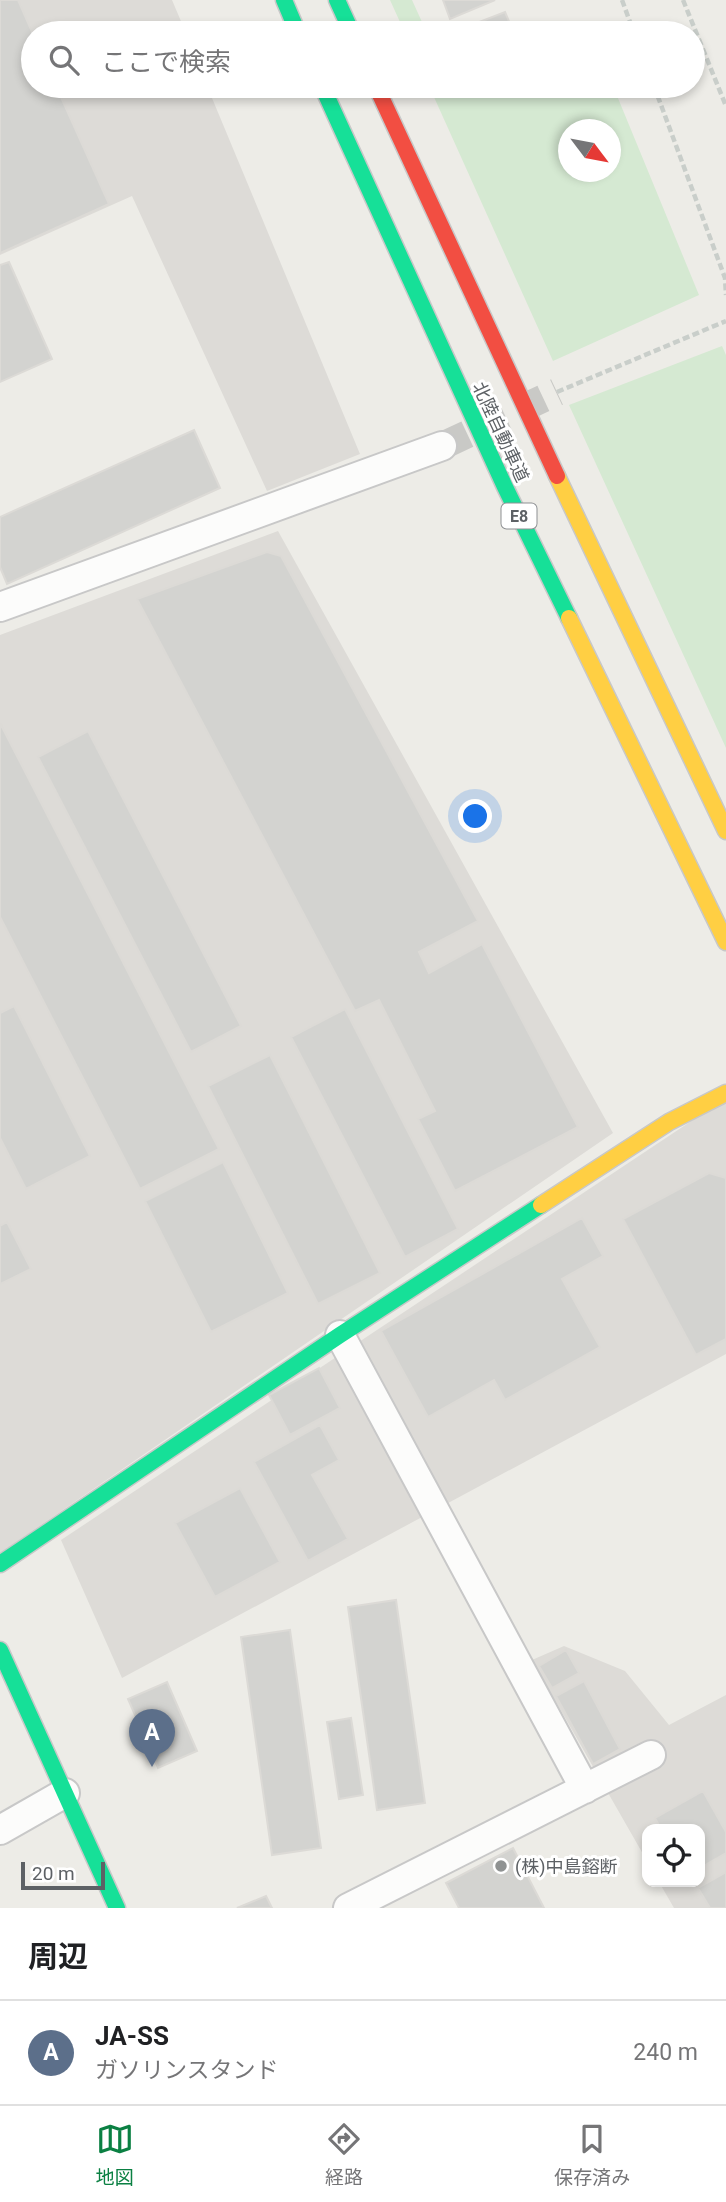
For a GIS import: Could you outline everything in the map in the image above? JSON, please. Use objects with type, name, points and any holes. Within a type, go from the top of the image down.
[{"type":"main road","points":[[284,0],[293,21]]},
{"type":"main road","points":[[337,0],[347,21]]},
{"type":"main road","name":"北陸自動車道","points":[[327,98],[505,487],[726,942]]},
{"type":"main road","name":"北陸自動車道","points":[[382,98],[551,464],[726,831]]},
{"type":"main road","points":[[0,1564],[340,1335],[669,1122],[726,1093]]},
{"type":"main road","points":[[0,1650],[117,1908]]},
{"type":"street","points":[[0,607],[442,446]]},
{"type":"street","points":[[340,1335],[585,1788]]},
{"type":"street","points":[[348,1908],[651,1755]]},
{"type":"street","points":[[0,1830],[65,1793]]},
{"type":"path","points":[[622,0],[630,21]]},
{"type":"path","points":[[682,0],[691,21]]},
{"type":"path","points":[[705,55],[726,106]]},
{"type":"path","points":[[658,98],[725,278],[726,295]]},
{"type":"path","points":[[558,392],[726,321]]},
{"type":"shaded area","points":[[0,0],[172,0],[181,21],[21,21],[21,98],[212,98],[360,454],[267,491],[132,196],[0,255]]},
{"type":"shaded area","points":[[278,531],[613,1133],[0,1553],[0,635]]},
{"type":"shaded area","points":[[726,1098],[726,1354],[122,1678],[61,1540]]},
{"type":"shaded area","points":[[564,1646],[625,1671],[669,1725],[726,1695],[726,1908],[674,1908],[662,1887],[705,1887],[705,1824],[642,1824],[642,1852],[532,1660]]},
{"type":"green space","points":[[390,0],[412,0],[422,21],[400,21]]},
{"type":"green space","points":[[434,98],[618,98],[699,295],[553,361]]},
{"type":"green space","points":[[722,346],[726,355],[726,748],[569,405]]},
{"type":"building","points":[[0,0],[18,0],[27,21],[21,21],[21,98],[61,98],[109,204],[0,253]]},
{"type":"building","points":[[443,0],[495,0],[450,19]]},
{"type":"building","points":[[505,12],[509,21],[482,21]]},
{"type":"building","points":[[9,262],[52,359],[0,382],[0,265]]},
{"type":"building","points":[[194,430],[220,488],[7,584],[0,567],[0,517]]},
{"type":"building","points":[[267,552],[281,556],[478,921],[419,952],[429,973],[482,944],[578,1127],[455,1191],[418,1119],[435,1111],[379,1000],[355,1011],[137,599]]},
{"type":"building","points":[[0,723],[219,1149],[140,1189],[0,917]]},
{"type":"building","points":[[88,731],[241,1026],[191,1052],[38,757]]},
{"type":"building","points":[[14,1006],[90,1156],[26,1189],[0,1138],[0,1013]]},
{"type":"building","points":[[345,1009],[458,1229],[405,1257],[291,1037]]},
{"type":"building","points":[[270,1055],[380,1273],[318,1304],[208,1086]]},
{"type":"building","points":[[223,1162],[288,1293],[211,1332],[145,1201]]},
{"type":"building","points":[[709,1173],[726,1178],[726,1339],[696,1355],[623,1219]]},
{"type":"building","points":[[582,1218],[603,1256],[562,1279],[600,1347],[505,1400],[494,1380],[428,1417],[381,1331]]},
{"type":"building","points":[[7,1222],[31,1269],[0,1284],[0,1226]]},
{"type":"building","points":[[319,1368],[340,1408],[290,1435],[269,1395]]},
{"type":"building","points":[[320,1425],[339,1460],[312,1475],[348,1539],[308,1561],[254,1462]]},
{"type":"building","points":[[240,1488],[280,1562],[215,1597],[175,1523]]},
{"type":"building","points":[[396,1600],[425,1803],[377,1810],[348,1607]]},
{"type":"building","points":[[290,1630],[321,1848],[272,1855],[241,1637]]},
{"type":"building","points":[[566,1650],[579,1673],[552,1688],[539,1666]]},
{"type":"building","points":[[584,1681],[620,1749],[593,1764],[556,1696]]},
{"type":"building","points":[[167,1682],[197,1751],[158,1768],[128,1699]]},
{"type":"building","points":[[351,1718],[363,1795],[339,1799],[327,1722]]},
{"type":"building","points":[[703,1791],[726,1832],[726,1853],[705,1865],[705,1824],[658,1824],[655,1818]]},
{"type":"building","name":"(株)中島鎔断","points":[[513,1848],[544,1908],[459,1908],[446,1883]]},
{"type":"building","points":[[726,1872],[726,1908],[710,1908],[698,1888],[705,1887],[705,1884]]},
{"type":"building","points":[[266,1896],[272,1908],[237,1908]]},
{"type":"tunnel","points":[[442,446],[557,392]]},
{"type":"traffic: fast","points":[[284,0],[293,21]]},
{"type":"traffic: fast","points":[[337,0],[347,21]]},
{"type":"traffic: fast","points":[[327,98],[505,487],[569,618]]},
{"type":"traffic: fast","points":[[0,1564],[340,1335],[541,1205]]},
{"type":"traffic: fast","points":[[0,1650],[117,1908]]},
{"type":"traffic: slow","points":[[557,476],[726,831]]},
{"type":"traffic: slow","points":[[569,618],[726,942]]},
{"type":"traffic: slow","points":[[541,1205],[669,1122],[726,1093]]},
{"type":"traffic: jam","points":[[382,98],[557,476]]},
{"type":"place","name":"JA-SS","points":[[152,1767]]},
{"type":"place","name":"(株)中島鎔断","points":[[501,1866]]}]
